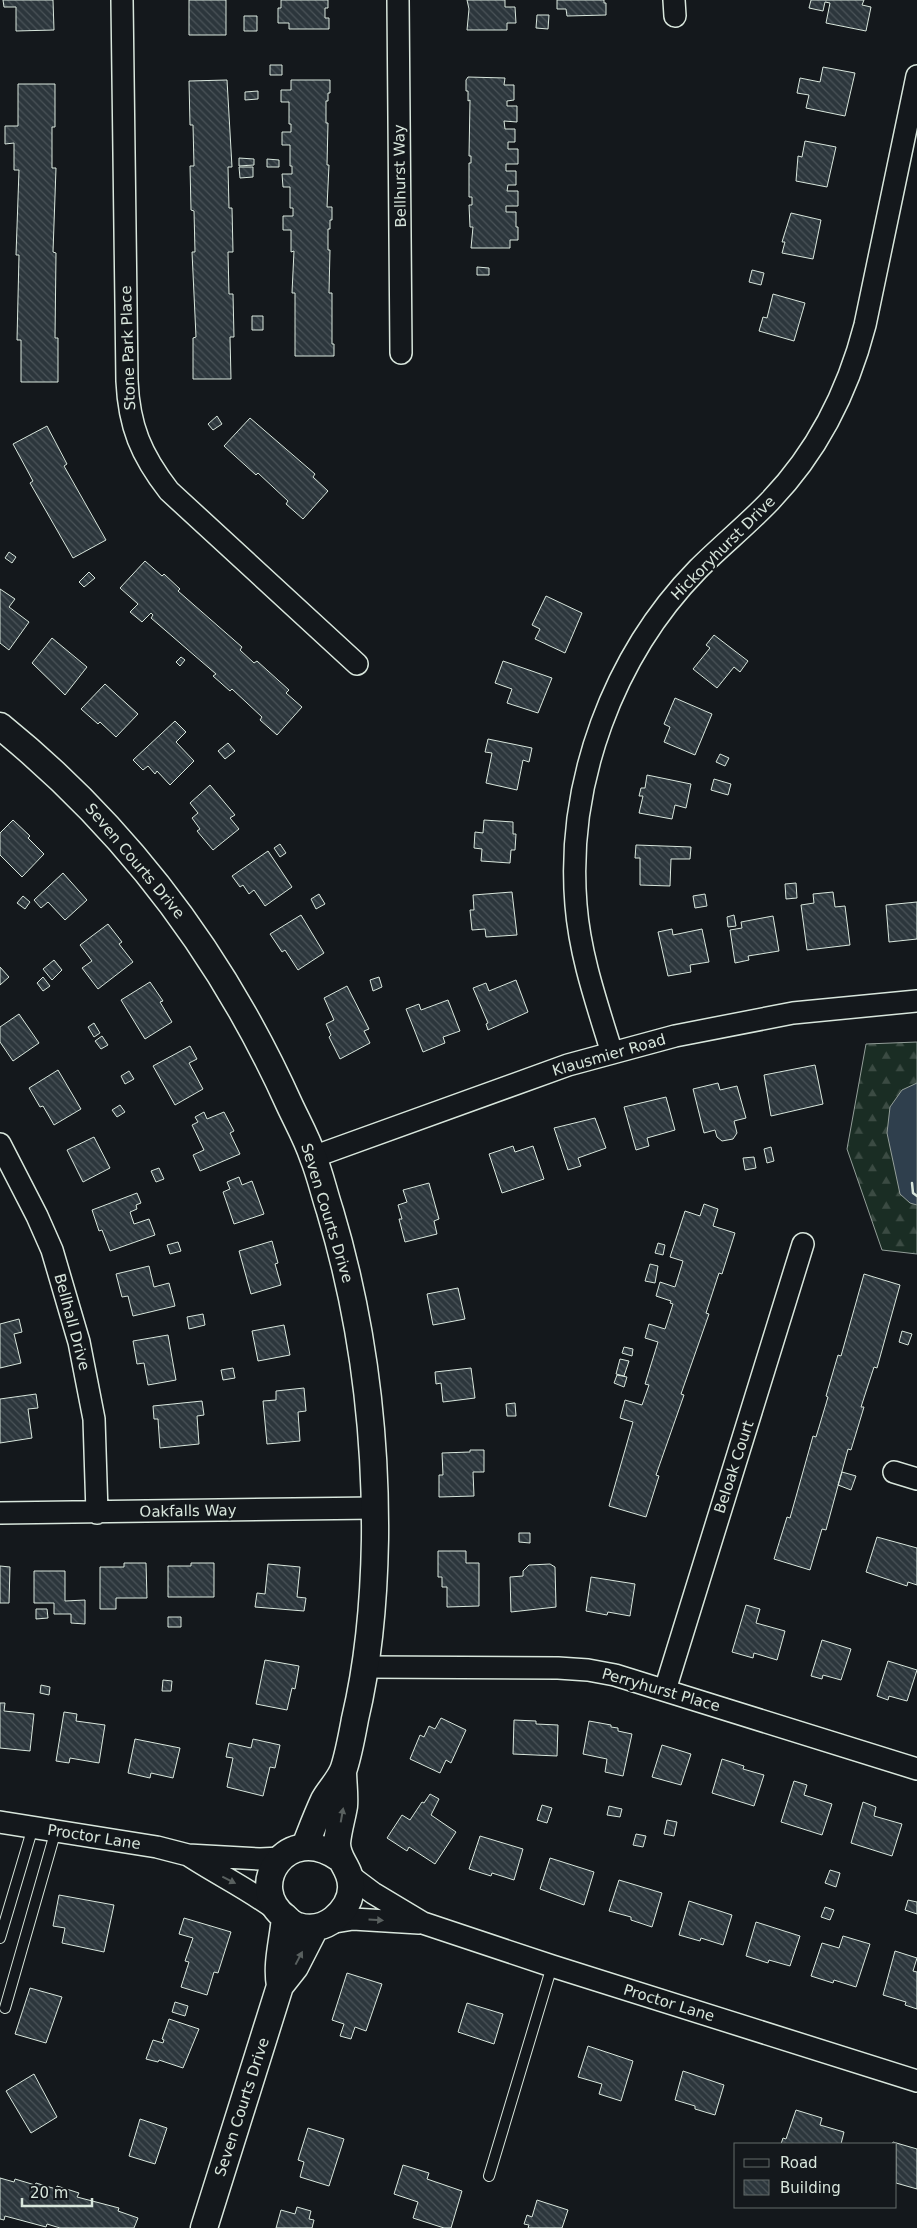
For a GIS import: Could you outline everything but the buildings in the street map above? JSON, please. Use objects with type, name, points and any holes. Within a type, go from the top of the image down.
[{"type":"street","name":"Stone Park Place","points":[[122,0],[126,380],[130,416],[135,435],[154,472],[169,490],[357,664]]},
{"type":"street","name":"Bellhurst Way","points":[[398,0],[401,353]]},
{"type":"street","name":"Hickoryhurst Drive","points":[[612,1053],[589,978],[580,939],[576,904],[580,807],[596,743],[618,683],[637,647],[656,618],[699,569],[790,478],[822,432],[835,408],[856,359],[865,325],[917,76]]},
{"type":"street","name":"Seven Courts Drive","points":[[0,726],[40,758],[89,805],[152,878],[210,957],[254,1030],[313,1157],[336,1232],[355,1306],[366,1371],[372,1434],[375,1508],[373,1595],[367,1667],[343,1771],[344,1803],[337,1844],[344,1867]]},
{"type":"street","name":"Klausmier Road","points":[[313,1157],[568,1065],[675,1036],[783,1015],[917,1001]]},
{"type":"street","name":"Bellhall Drive","points":[[0,1144],[7,1174],[38,1216],[52,1250],[80,1342],[94,1419],[97,1513]]},
{"type":"street","name":"Beloak Court","points":[[665,1690],[803,1244]]},
{"type":"street","points":[[894,1472],[917,1479]]},
{"type":"street","name":"Oakfalls Way","points":[[0,1513],[375,1508]]},
{"type":"street","name":"Perryhurst Place","points":[[367,1667],[588,1670],[615,1675],[917,1769]]},
{"type":"street","name":"Seven Courts Drive","points":[[305,1846],[325,1799],[343,1771]]},
{"type":"street","name":"Proctor Lane","points":[[0,1822],[157,1847],[188,1855],[260,1859],[281,1858]]},
{"type":"street","points":[[305,1846],[319,1847],[344,1867],[351,1890],[349,1899],[342,1912],[322,1926],[297,1926],[280,1913],[269,1893],[270,1876],[281,1858],[295,1848],[305,1846]]},
{"type":"street","name":"Proctor Lane","points":[[188,1855],[214,1872],[252,1892],[280,1913]]},
{"type":"street","name":"Proctor Lane","points":[[344,1867],[373,1893],[422,1923],[552,1966],[917,2080]]},
{"type":"street","name":"Seven Courts Drive","points":[[280,1913],[283,1942],[277,1970],[280,1986]]},
{"type":"street","name":"Proctor Lane","points":[[322,1926],[353,1919],[422,1923]]},
{"type":"street","name":"Seven Courts Drive","points":[[204,2228],[280,1986],[322,1926]]},
{"type":"lane","points":[[0,1938],[33,1827]]},
{"type":"lane","points":[[5,2008],[56,1830]]},
{"type":"lane","points":[[489,2176],[552,1966]]},
{"type":"green space","points":[[917,1042],[917,1254],[882,1250],[847,1149],[866,1044]]},
{"type":"water","points":[[917,1083],[917,1205],[910,1203],[900,1194],[887,1133],[890,1107],[902,1090]]},
{"type":"wall","points":[[912,1183],[913,1193],[917,1196]]}]
